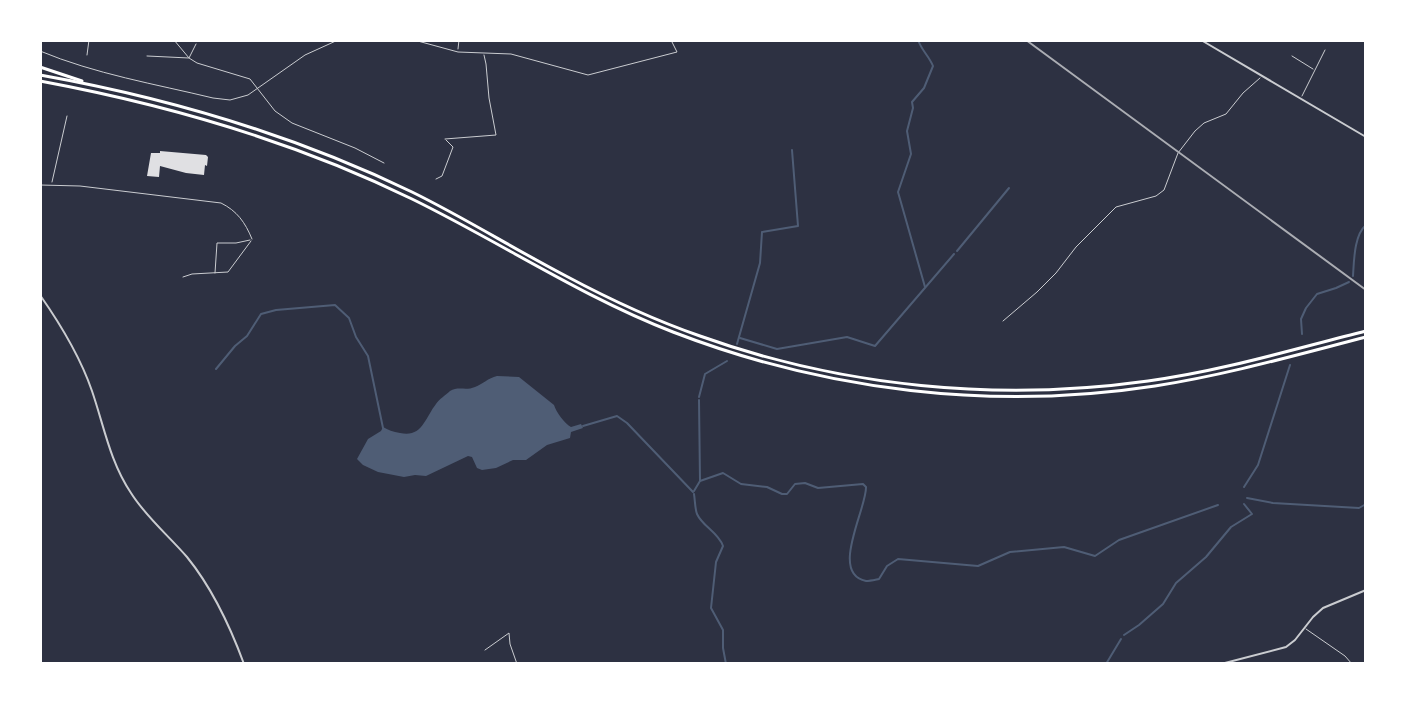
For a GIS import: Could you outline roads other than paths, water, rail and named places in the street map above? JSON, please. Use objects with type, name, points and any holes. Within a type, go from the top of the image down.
[{"type":"highway","points":[[40,67],[93,85]]},
{"type":"highway","points":[[40,78],[149,97],[306,146],[416,194],[591,289],[644,314],[757,354],[854,377],[982,390],[1077,389],[1195,373],[1366,331]]},
{"type":"highway","points":[[40,78],[182,112],[304,151],[413,199],[575,288],[641,319],[768,364],[852,382],[928,392],[995,396],[1091,393],[1186,381],[1366,337]]},
{"type":"street","points":[[87,55],[89,40]]},
{"type":"street","points":[[174,40],[189,58],[207,67],[247,78],[275,111],[292,123],[384,163]]},
{"type":"street","points":[[40,51],[82,66],[213,98],[236,99],[259,89],[305,55],[338,40]]},
{"type":"street","points":[[414,40],[458,52],[511,54],[588,75],[677,52],[671,40]]},
{"type":"street","points":[[458,52],[459,40]]},
{"type":"street","points":[[1201,40],[1366,137]]},
{"type":"street","points":[[189,58],[196,44]]},
{"type":"street","points":[[1300,98],[1325,50]]},
{"type":"street","points":[[436,179],[442,176],[453,147],[445,139],[496,135],[483,54]]},
{"type":"street","points":[[147,56],[189,58]]},
{"type":"street","points":[[1292,56],[1315,70]]},
{"type":"street","points":[[1003,321],[1056,273],[1076,247],[1116,207],[1156,196],[1164,190],[1178,153],[1195,131],[1204,123],[1226,114],[1262,76]]},
{"type":"street","points":[[52,184],[67,116]]},
{"type":"street","points":[[40,185],[167,195],[221,203],[237,213],[252,239]]},
{"type":"street","points":[[183,277],[231,270],[252,239]]},
{"type":"street","points":[[215,273],[217,243],[252,239]]},
{"type":"street","points":[[40,295],[78,354],[115,465],[131,494],[207,584],[226,618],[244,664]]},
{"type":"street","points":[[1221,664],[1286,647],[1323,608],[1366,590]]},
{"type":"street","points":[[1304,628],[1352,664]]},
{"type":"street","points":[[485,650],[509,633],[517,664]]},
{"type":"water","points":[[497,376],[519,377],[554,405],[561,418],[571,427],[581,424],[583,428],[571,432],[570,438],[547,445],[526,460],[513,460],[482,470],[468,456],[426,476],[404,477],[378,472],[357,459],[368,439],[383,427],[397,433],[413,433],[422,426],[437,402],[450,391],[472,388]]},
{"type":"waterway","points":[[918,40],[933,66],[924,88],[912,102],[907,131],[911,154],[898,192],[925,287]]},
{"type":"waterway","points":[[737,344],[760,263],[762,232],[798,226],[792,150]]},
{"type":"waterway","points":[[957,251],[1009,188]]},
{"type":"waterway","points":[[1353,276],[1357,242],[1366,225]]},
{"type":"waterway","points":[[740,338],[777,349],[847,337],[875,346],[954,254]]},
{"type":"waterway","points":[[1302,334],[1301,319],[1317,294],[1349,282]]},
{"type":"waterway","points":[[216,369],[247,336],[261,314],[335,305],[349,318],[368,356],[383,428]]},
{"type":"waterway","points":[[699,397],[705,374],[727,361]]},
{"type":"waterway","points":[[1244,487],[1258,465],[1290,365]]},
{"type":"waterway","points":[[694,491],[700,481],[699,400]]},
{"type":"waterway","points":[[583,426],[617,416],[693,492]]},
{"type":"waterway","points":[[700,481],[723,473],[741,484],[767,487],[782,494],[787,494],[795,484],[805,483],[818,488],[863,484],[866,487],[865,497],[850,554],[855,576],[866,581],[879,579],[887,566],[898,559],[978,566],[1010,552],[1064,547],[1095,556],[1119,540],[1218,505]]},
{"type":"waterway","points":[[694,494],[697,514],[723,546],[716,562],[711,608],[723,630],[726,664]]},
{"type":"waterway","points":[[1247,498],[1273,503],[1359,508],[1366,504]]},
{"type":"waterway","points":[[1124,635],[1163,604],[1176,583],[1206,557],[1231,527],[1252,514],[1244,504]]},
{"type":"waterway","points":[[1106,664],[1121,639]]},
{"type":"railway","points":[[1026,40],[1366,290]]}]
